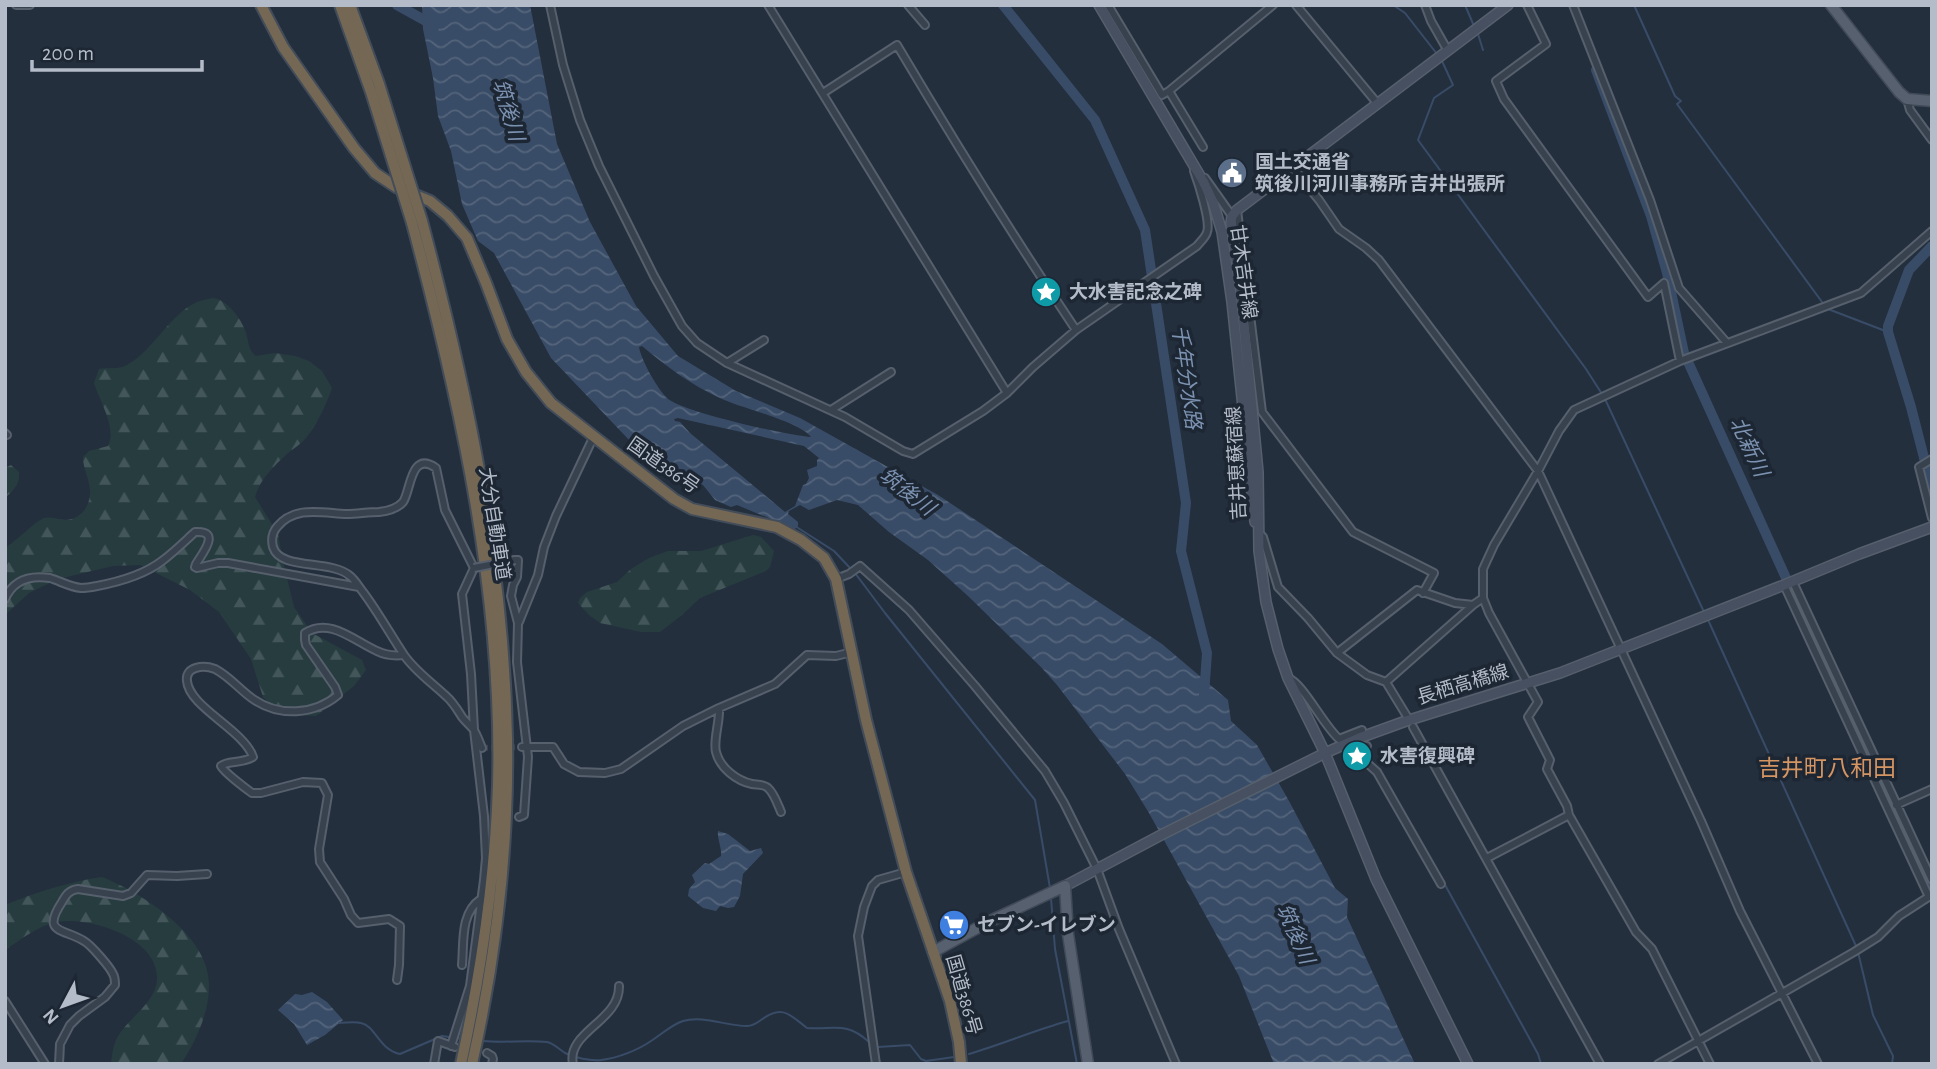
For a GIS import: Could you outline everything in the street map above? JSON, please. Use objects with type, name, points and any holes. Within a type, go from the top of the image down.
[{"type":"highway","name":"国道386号","points":[[261,5],[282,47],[375,173],[396,187],[430,201],[448,216],[467,238],[507,339],[526,372],[551,403],[674,499],[692,509],[778,527],[824,558],[836,579],[866,720],[906,872],[953,1012],[960,1042],[961,1064]]},
{"type":"highway","name":"大分自動車道","points":[[340,5],[417,222],[470,477],[486,584],[495,686],[498,786],[485,939],[461,1064]]},
{"type":"highway","name":"大分自動車道","points":[[350,5],[379,84],[457,359],[480,473],[502,634],[507,737],[505,837],[496,930],[472,1064]]},
{"type":"main road","name":"甘木吉井線","points":[[1099,5],[1189,156],[1213,202],[1222,232],[1232,302],[1253,515],[1258,532]]},
{"type":"main road","points":[[1234,213],[1508,5]]},
{"type":"main road","points":[[1831,5],[1899,92],[1907,99],[1932,101]]},
{"type":"main road","name":"吉井恵蘇宿線","points":[[1234,213],[1231,224],[1258,472],[1261,576],[1288,678],[1321,755]]},
{"type":"main road","name":"長栖高橋線","points":[[1321,755],[1406,721],[1528,683],[1621,650],[1932,527]]},
{"type":"main road","points":[[933,952],[1321,755],[1376,879],[1468,1064]]},
{"type":"main road","points":[[1065,886],[1068,934],[1088,1064]]},
{"type":"street","points":[[16,5],[30,5]]},
{"type":"street","points":[[550,5],[563,65],[580,120],[625,219],[682,326],[697,343],[727,363],[831,410],[913,454],[983,411],[1007,393],[1076,330],[1197,246],[1207,232],[1202,197],[1189,156]]},
{"type":"street","points":[[768,5],[1007,393]]},
{"type":"street","points":[[908,5],[925,25]]},
{"type":"street","points":[[1108,5],[1163,95],[1273,5]]},
{"type":"street","points":[[1296,5],[1377,103]]},
{"type":"street","points":[[1425,5],[1443,55]]},
{"type":"street","points":[[1527,5],[1546,44],[1496,81],[1504,99],[1648,297],[1664,283],[1680,361]]},
{"type":"street","points":[[1573,5],[1650,200],[1679,288],[1727,342]]},
{"type":"street","points":[[823,93],[897,45],[943,123],[1076,330]]},
{"type":"street","points":[[1169,91],[1203,147]]},
{"type":"street","points":[[1907,99],[1910,110],[1932,140]]},
{"type":"street","points":[[1189,156],[1234,213],[1262,412],[1353,532],[1434,573],[1423,593]]},
{"type":"street","points":[[1293,168],[1339,229],[1379,260],[1538,471],[1701,821],[1740,911],[1818,1064]]},
{"type":"street","points":[[1710,1064],[1652,950],[1636,932],[1569,815],[1547,769],[1550,760],[1528,716],[1538,702],[1496,629],[1483,598],[1483,569],[1559,431],[1574,410],[1680,361],[1861,293],[1932,231]]},
{"type":"street","points":[[727,363],[764,340]]},
{"type":"street","points":[[831,410],[891,372]]},
{"type":"street","points":[[518,624],[538,575],[544,547],[556,516],[593,438]]},
{"type":"street","points":[[1932,459],[1919,467],[1932,518]]},
{"type":"street","points":[[474,568],[445,510],[436,468],[426,464],[414,471],[405,499],[395,509],[346,514],[311,510],[282,522],[272,536],[275,551],[283,559],[337,568],[349,575],[376,610],[404,655],[421,675],[448,698],[474,730],[482,748]]},
{"type":"street","points":[[5,599],[9,590],[18,582],[29,578],[50,579],[82,588],[122,579],[162,562],[195,532],[200,531],[209,538],[208,546],[196,564],[197,568],[218,563],[228,564],[359,587]]},
{"type":"street","points":[[1258,532],[1263,537],[1278,587],[1337,653],[1367,675],[1386,682],[1408,718]]},
{"type":"street","points":[[474,568],[518,560],[517,577],[511,596],[518,624],[517,662],[524,747],[528,757],[526,802],[524,815],[519,817]]},
{"type":"street","points":[[836,579],[860,566],[909,610],[1045,771],[1102,867],[1119,929],[1176,1064]]},
{"type":"street","points":[[434,1064],[438,1041],[453,1042],[470,986],[486,858],[488,816],[474,730],[462,594],[474,568]]},
{"type":"street","points":[[1789,583],[1932,880]]},
{"type":"street","points":[[1658,1064],[1857,950],[1878,937],[1899,916],[1930,896],[1789,583]]},
{"type":"street","points":[[1337,653],[1417,590],[1455,603],[1473,605]]},
{"type":"street","points":[[1386,682],[1483,598]]},
{"type":"street","points":[[397,980],[400,926],[389,919],[358,923],[320,862],[319,849],[328,795],[322,783],[303,782],[252,793],[225,773],[221,766],[224,763],[241,763],[253,757],[239,737],[202,705],[188,688],[186,679],[192,669],[216,669],[253,699],[268,707],[291,712],[328,704],[338,695],[304,640],[305,633],[313,628],[336,629],[376,651],[404,655]]},
{"type":"street","points":[[524,747],[553,747],[564,764],[579,772],[610,773],[631,764],[669,735],[719,708],[775,684],[807,655],[836,656],[852,652]]},
{"type":"street","points":[[1288,678],[1295,680],[1339,738],[1362,730]]},
{"type":"street","points":[[719,708],[715,745],[720,761],[741,781],[769,789],[781,812]]},
{"type":"street","points":[[1413,727],[1601,1064]]},
{"type":"street","points":[[1367,746],[1357,754],[1377,772],[1441,884]]},
{"type":"street","points":[[1896,805],[1932,789]]},
{"type":"street","points":[[1487,858],[1569,815]]},
{"type":"street","points":[[876,1064],[858,936],[872,886],[878,880],[906,872]]},
{"type":"street","points":[[60,1064],[60,1044],[70,1025],[105,997],[115,985],[114,975],[87,942],[59,931],[53,925],[52,920],[66,894],[78,889],[123,896],[147,876],[207,874]]},
{"type":"street","points":[[462,965],[467,917],[473,904],[481,899]]},
{"type":"street","points":[[573,1064],[572,1058],[579,1040],[612,1008],[619,995],[619,986]]},
{"type":"street","points":[[5,1001],[45,1064]]},
{"type":"street","points":[[487,1054],[494,1059],[492,1064]]},
{"type":"green space","points":[[213,298],[228,306],[240,320],[251,350],[256,356],[275,353],[309,361],[322,371],[332,388],[310,433],[268,473],[255,497],[278,534],[294,607],[312,633],[362,660],[366,670],[354,686],[316,716],[290,715],[275,709],[263,697],[251,659],[219,612],[190,590],[140,565],[113,566],[58,579],[29,593],[5,615],[5,548],[44,518],[71,519],[83,512],[88,504],[90,489],[83,457],[89,451],[108,446],[110,439],[107,415],[94,383],[99,369],[127,365],[145,351],[178,315],[197,302]]},
{"type":"green space","points":[[11,465],[19,472],[19,480],[5,498],[5,468]]},
{"type":"green space","points":[[753,535],[761,537],[774,551],[770,567],[700,598],[660,632],[641,632],[600,623],[578,603],[587,592],[617,582],[649,558],[668,551],[701,551]]},
{"type":"green space","points":[[102,877],[135,894],[170,918],[197,948],[206,965],[209,994],[205,1015],[181,1064],[111,1064],[117,1038],[148,1002],[156,986],[154,962],[133,940],[118,932],[86,922],[57,922],[36,930],[5,950],[5,905],[53,888]]},
{"type":"water","name":"筑後川","points":[[422,5],[530,5],[557,144],[590,222],[636,306],[678,356],[736,391],[800,418],[938,495],[1162,644],[1228,700],[1231,721],[1257,745],[1335,888],[1348,899],[1347,917],[1415,1064],[1274,1064],[1239,976],[1125,774],[1041,667],[928,560],[858,505],[837,500],[809,510],[800,505],[788,514],[798,522],[795,529],[737,505],[731,507],[715,500],[703,485],[675,477],[631,442],[551,358],[494,253],[478,241],[462,204],[451,151],[438,116],[423,29]],"holes":[[[642,346],[679,375],[709,393],[795,426],[811,437],[737,422],[694,410],[668,399],[646,367],[640,353],[639,347]],[[674,419],[804,446],[819,458],[817,466],[807,470],[809,478],[803,485],[795,506],[785,512],[680,422],[675,421]]]},
{"type":"water","points":[[718,831],[728,834],[750,851],[761,848],[763,853],[743,874],[740,896],[734,907],[720,906],[716,911],[703,908],[688,896],[689,889],[695,882],[692,875],[705,863],[709,864],[721,856]]},
{"type":"water","points":[[312,992],[327,1002],[343,1020],[307,1045],[294,1024],[278,1010],[295,994]]},
{"type":"waterway","points":[[397,5],[435,26]]},
{"type":"waterway","name":"千年分水路","points":[[1003,5],[1095,120],[1145,230],[1186,503],[1181,551],[1207,653],[1204,695]]},
{"type":"waterway","points":[[1393,5],[1405,13],[1437,54]]},
{"type":"waterway","points":[[1465,5],[1474,26]]},
{"type":"waterway","points":[[1634,5],[1675,96],[1681,101],[1677,104],[1822,302]]},
{"type":"waterway","points":[[1478,34],[1483,50]]},
{"type":"waterway","points":[[1442,61],[1453,85],[1434,98],[1418,140],[1602,394]]},
{"type":"waterway","name":"北新川","points":[[1596,70],[1651,216],[1667,273],[1684,353],[1932,890]]},
{"type":"waterway","points":[[1347,72],[1371,101]]},
{"type":"waterway","points":[[1932,246],[1909,270],[1888,326],[1932,489]]},
{"type":"waterway","points":[[1828,309],[1888,332]]},
{"type":"waterway","points":[[1605,399],[1704,612]]},
{"type":"waterway","points":[[795,526],[834,551],[851,569]]},
{"type":"waterway","points":[[855,573],[1035,800],[1050,888]]},
{"type":"waterway","points":[[1709,622],[1856,946]]},
{"type":"waterway","points":[[1383,777],[1424,848]]},
{"type":"waterway","points":[[1444,883],[1541,1064]]},
{"type":"waterway","points":[[1051,898],[1055,949],[1077,1064]]},
{"type":"waterway","points":[[1858,952],[1873,1015],[1893,1056],[1892,1064]]},
{"type":"waterway","points":[[483,1041],[547,1042],[573,1056],[601,1060],[634,1050],[683,1021],[698,1019],[749,1026],[781,1012],[807,1028],[846,1029],[861,1035],[869,1042]]},
{"type":"waterway","points":[[969,1054],[1068,1021]]},
{"type":"waterway","points":[[339,1023],[356,1022],[366,1025],[382,1043],[400,1054],[442,1036],[463,1039]]},
{"type":"waterway","points":[[878,1047],[910,1045],[921,1059],[926,1061],[954,1057]]},
{"type":"tunnel","points":[[482,748],[522,747]]},
{"type":"place","name":"国土交通省 筑後川河川事務所 吉井出張所","points":[[1232,173]]},
{"type":"place","name":"大水害記念之碑","points":[[1046,292]]},
{"type":"place","name":"水害復興碑","points":[[1357,756]]},
{"type":"place","name":"セブン-イレブン","points":[[954,925]]},
{"type":"district","name":"吉井町八和田","points":[[1827,769]]}]
